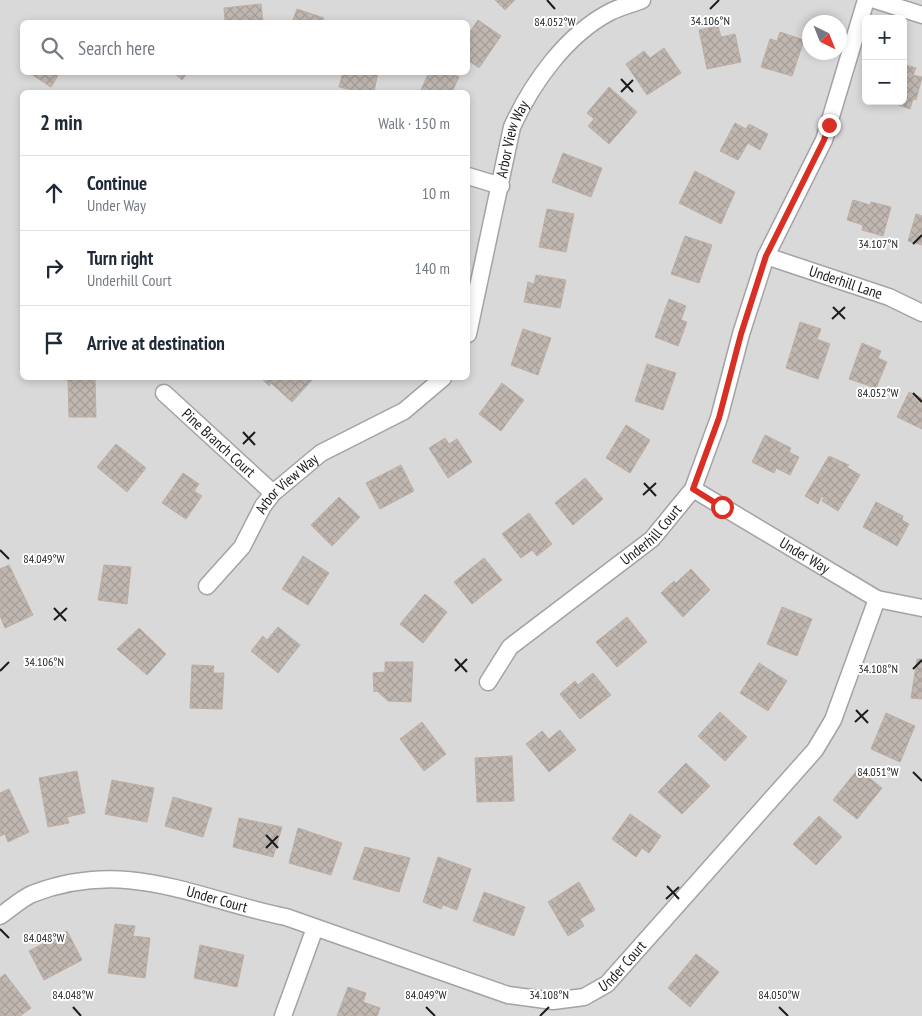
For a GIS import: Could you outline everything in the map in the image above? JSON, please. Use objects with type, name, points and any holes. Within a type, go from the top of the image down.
[{"type":"street","name":"Arbor View Way","points":[[470,325],[512,127],[523,103],[553,62],[606,6],[642,0]]},
{"type":"street","name":"Underhill Court","points":[[488,682],[510,647],[652,538],[693,489],[719,418],[741,334],[766,256],[824,140],[866,0]]},
{"type":"street","points":[[875,0],[922,15]]},
{"type":"street","points":[[470,177],[501,186]]},
{"type":"street","name":"Underhill Lane","points":[[766,256],[889,297],[922,312]]},
{"type":"street","name":"Arbor View Way","points":[[207,586],[242,547],[262,506],[273,493],[320,453],[404,412],[441,380]]},
{"type":"street","name":"Pine Branch Court","points":[[164,393],[273,493]]},
{"type":"street","name":"Under Way","points":[[693,489],[877,599],[922,608]]},
{"type":"street","name":"Under Court","points":[[0,916],[30,895],[78,881],[133,878],[182,888],[315,928],[508,995],[553,1002],[584,997],[607,984],[815,750],[833,720],[877,599]]},
{"type":"street","points":[[283,1016],[315,928]]},
{"type":"shaded area","points":[[0,0],[922,0],[922,1016],[0,1016]]},
{"type":"building","points":[[495,0],[515,0],[505,10]]},
{"type":"building","points":[[261,4],[263,20],[225,20],[224,8]]},
{"type":"building","points":[[297,9],[324,18],[324,20],[293,20]]},
{"type":"building","points":[[478,20],[501,36],[479,68],[470,61],[470,32]]},
{"type":"building","points":[[718,26],[721,37],[735,34],[741,62],[707,69],[699,30]]},
{"type":"building","points":[[780,32],[802,39],[802,46],[792,76],[761,67],[770,39],[777,41]]},
{"type":"building","points":[[664,48],[681,73],[647,95],[626,64],[644,51],[650,58]]},
{"type":"building","points":[[907,65],[916,68],[913,75],[922,77],[916,100],[913,99],[910,109],[898,105],[907,105]]},
{"type":"building","points":[[33,75],[58,75],[51,87]]},
{"type":"building","points":[[176,75],[186,75],[182,80]]},
{"type":"building","points":[[342,75],[377,75],[374,90],[352,90],[339,87]]},
{"type":"building","points":[[428,75],[455,75],[459,77],[453,90],[421,90]]},
{"type":"building","points":[[609,87],[637,112],[609,144],[588,126],[594,119],[587,113]]},
{"type":"building","points":[[735,123],[746,129],[749,124],[768,134],[760,150],[748,143],[738,160],[720,151]]},
{"type":"building","points":[[563,153],[602,168],[591,197],[552,182]]},
{"type":"building","points":[[695,171],[735,192],[721,224],[679,203]]},
{"type":"building","points":[[853,200],[870,205],[871,202],[891,207],[883,236],[862,230],[863,225],[847,220]]},
{"type":"building","points":[[547,209],[574,214],[566,252],[539,247]]},
{"type":"building","points":[[916,214],[922,216],[922,245],[908,241]]},
{"type":"building","points":[[685,236],[712,245],[699,283],[671,274]]},
{"type":"building","points":[[536,275],[566,280],[560,308],[524,302],[528,282],[534,284]]},
{"type":"building","points":[[669,299],[686,306],[681,320],[687,322],[678,346],[655,337]]},
{"type":"building","points":[[800,322],[821,329],[817,339],[830,344],[818,379],[786,368]]},
{"type":"building","points":[[523,329],[551,338],[538,375],[511,365]]},
{"type":"building","points":[[862,343],[881,351],[878,358],[887,362],[876,388],[849,379]]},
{"type":"building","points":[[647,364],[676,373],[663,410],[635,401]]},
{"type":"building","points":[[68,380],[95,380],[96,417],[69,417]]},
{"type":"building","points":[[263,380],[312,380],[292,402],[271,383],[269,386]]},
{"type":"building","points":[[502,383],[524,400],[501,431],[479,414]]},
{"type":"building","points":[[909,392],[922,398],[922,429],[897,417]]},
{"type":"building","points":[[626,425],[650,440],[630,473],[606,458]]},
{"type":"building","points":[[765,435],[791,448],[789,452],[799,457],[790,475],[776,468],[774,473],[752,462]]},
{"type":"building","points":[[445,438],[449,444],[457,439],[472,462],[448,478],[429,448]]},
{"type":"building","points":[[116,444],[146,468],[127,492],[97,467]]},
{"type":"building","points":[[829,456],[849,465],[847,467],[860,475],[838,511],[822,501],[824,498],[822,496],[818,504],[805,496]]},
{"type":"building","points":[[401,465],[414,491],[380,509],[366,483]]},
{"type":"building","points":[[183,473],[199,484],[194,491],[202,496],[186,519],[162,503]]},
{"type":"building","points":[[585,478],[603,499],[573,525],[555,503]]},
{"type":"building","points":[[339,497],[360,517],[332,546],[311,525]]},
{"type":"building","points":[[876,502],[903,516],[902,520],[909,524],[897,546],[863,527]]},
{"type":"building","points":[[529,513],[552,544],[537,556],[532,550],[521,558],[502,534]]},
{"type":"building","points":[[303,556],[329,573],[308,605],[282,589]]},
{"type":"building","points":[[484,558],[502,580],[472,604],[454,582]]},
{"type":"building","points":[[9,565],[33,615],[5,628],[0,616],[0,569]]},
{"type":"building","points":[[104,565],[131,567],[127,604],[98,600]]},
{"type":"building","points":[[691,569],[710,590],[683,617],[661,593],[674,581],[676,583]]},
{"type":"building","points":[[425,594],[447,612],[423,643],[400,624]]},
{"type":"building","points":[[782,607],[812,619],[797,656],[767,644]]},
{"type":"building","points":[[627,617],[647,642],[617,667],[596,642]]},
{"type":"building","points":[[278,627],[300,645],[278,673],[251,651],[263,636],[267,640]]},
{"type":"building","points":[[139,628],[166,654],[147,675],[117,649]]},
{"type":"building","points":[[917,659],[922,659],[922,699],[911,698]]},
{"type":"building","points":[[385,662],[413,662],[411,702],[388,701],[377,691],[374,692],[373,673],[385,672]]},
{"type":"building","points":[[759,663],[787,681],[768,711],[740,693]]},
{"type":"building","points":[[192,665],[214,666],[213,673],[224,673],[222,709],[190,708]]},
{"type":"building","points":[[593,673],[611,695],[580,719],[560,694],[575,681],[578,685]]},
{"type":"building","points":[[720,712],[747,737],[725,761],[698,736]]},
{"type":"building","points":[[886,713],[915,726],[900,762],[871,749]]},
{"type":"building","points":[[422,722],[446,754],[424,771],[400,739]]},
{"type":"building","points":[[560,730],[576,750],[549,772],[526,744],[542,731],[549,739]]},
{"type":"building","points":[[512,756],[514,801],[477,802],[475,758]]},
{"type":"building","points":[[686,763],[710,786],[682,814],[658,792]]},
{"type":"building","points":[[858,769],[882,788],[857,819],[833,800]]},
{"type":"building","points":[[77,771],[85,813],[67,817],[69,823],[48,827],[39,778]]},
{"type":"building","points":[[112,780],[154,788],[147,822],[105,814]]},
{"type":"building","points":[[9,789],[29,832],[8,842],[5,834],[0,836],[0,793]]},
{"type":"building","points":[[173,797],[212,808],[203,837],[165,826]]},
{"type":"building","points":[[630,814],[661,836],[649,853],[642,848],[636,857],[612,839]]},
{"type":"building","points":[[819,816],[842,837],[816,865],[793,844]]},
{"type":"building","points":[[239,818],[282,827],[273,857],[233,847]]},
{"type":"building","points":[[298,828],[342,843],[331,875],[289,863]]},
{"type":"building","points":[[365,847],[410,858],[399,892],[353,879]]},
{"type":"building","points":[[438,857],[471,869],[457,910],[443,905],[441,909],[423,902]]},
{"type":"building","points":[[579,882],[595,910],[580,919],[584,926],[568,936],[548,902]]},
{"type":"building","points":[[484,892],[525,907],[514,936],[473,921]]},
{"type":"building","points":[[115,924],[135,926],[133,936],[150,938],[145,978],[108,973]]},
{"type":"building","points":[[67,931],[82,960],[44,980],[29,951]]},
{"type":"building","points":[[200,945],[244,955],[237,987],[194,978]]},
{"type":"building","points":[[696,954],[719,972],[690,1007],[668,988]]},
{"type":"building","points":[[5,974],[31,1008],[20,1016],[0,1016],[0,978]]},
{"type":"building","points":[[348,987],[366,993],[363,1002],[380,1008],[377,1016],[337,1016]]},
{"type":"route","points":[[722,507],[693,489],[719,418],[741,334],[766,256],[824,140],[829,125]]}]
